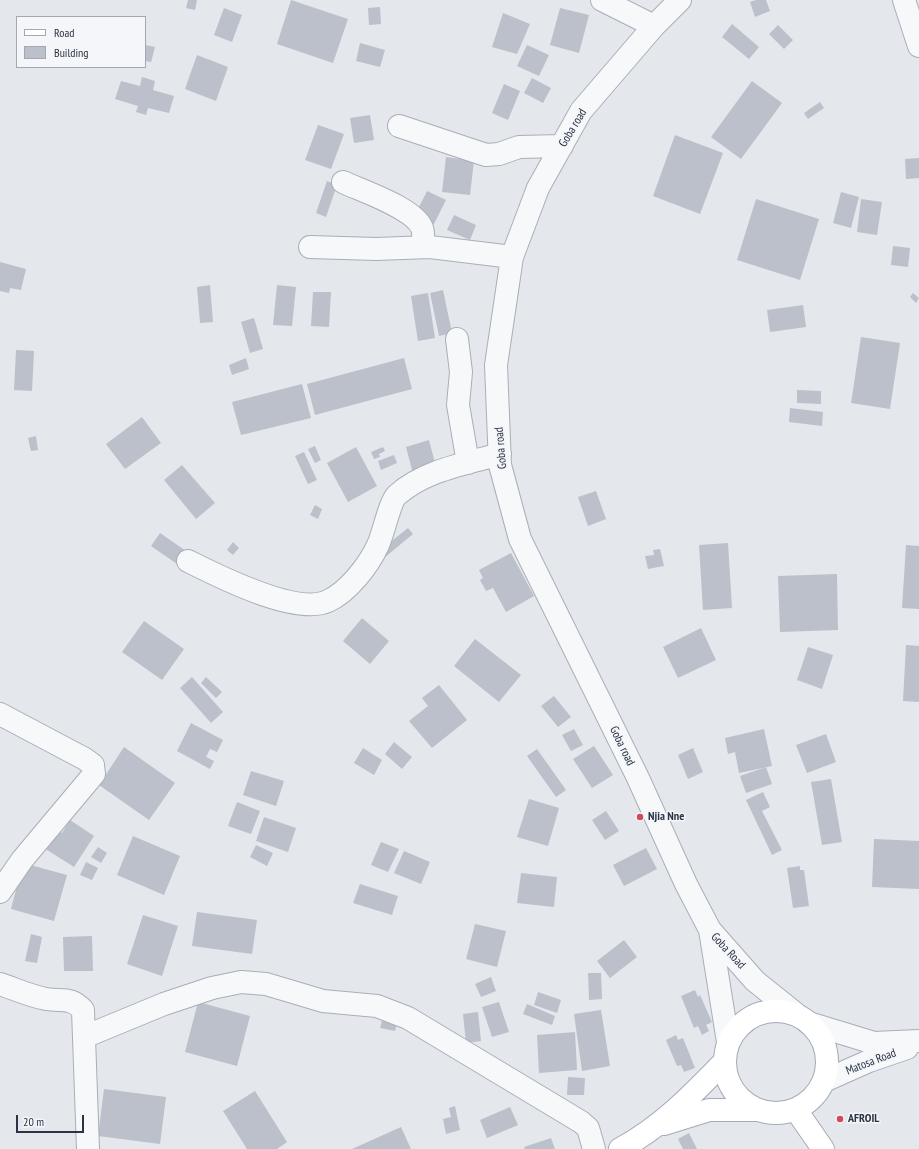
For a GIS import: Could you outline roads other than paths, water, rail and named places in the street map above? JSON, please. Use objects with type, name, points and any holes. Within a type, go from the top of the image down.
[{"type":"main road","points":[[620,1149],[657,1126],[697,1090],[726,1052],[739,1025],[756,1014],[775,1010],[804,1019],[824,1041],[828,1061],[824,1081],[813,1098],[796,1110],[776,1114],[756,1110],[709,1110],[657,1126]]},
{"type":"main road","points":[[726,1052],[728,1082],[740,1099],[756,1110]]},
{"type":"main road","points":[[796,1110],[823,1149]]},
{"type":"street","points":[[602,0],[654,26]]},
{"type":"street","name":"Goba road","points":[[680,0],[654,26],[582,111],[538,188],[512,257],[496,365],[500,466],[520,538],[638,778],[686,884],[710,930]]},
{"type":"street","points":[[904,0],[919,46]]},
{"type":"street","points":[[399,126],[486,155],[499,154],[519,147],[562,146]]},
{"type":"street","points":[[343,182],[404,210],[417,221],[422,229],[423,247]]},
{"type":"street","points":[[310,247],[376,249],[423,247],[512,257]]},
{"type":"street","points":[[457,339],[461,372],[458,404],[468,463]]},
{"type":"street","points":[[188,561],[239,586],[280,600],[311,605],[328,602],[348,586],[366,567],[378,545],[395,496],[419,478],[500,454]]},
{"type":"street","points":[[0,714],[86,758],[93,765],[94,774],[22,860],[0,892]]},
{"type":"street","name":"Goba Road","points":[[710,930],[755,981],[804,1019]]},
{"type":"street","name":"Goba Road","points":[[710,930],[726,1052]]},
{"type":"street","points":[[84,1037],[164,1004],[212,988],[241,982],[266,984],[323,1001],[377,1006],[408,1018],[581,1122],[588,1128],[594,1149]]},
{"type":"street","points":[[0,984],[46,999],[62,999],[76,1003],[83,1010],[88,1149]]},
{"type":"street","name":"Matosa Road","points":[[804,1019],[874,1043],[919,1043]]},
{"type":"street","name":"Matosa Road","points":[[824,1081],[870,1061],[919,1043]]},
{"type":"place","name":"Njia Nne","points":[[640,817]]},
{"type":"place","name":"AFROIL","points":[[840,1119]]}]
